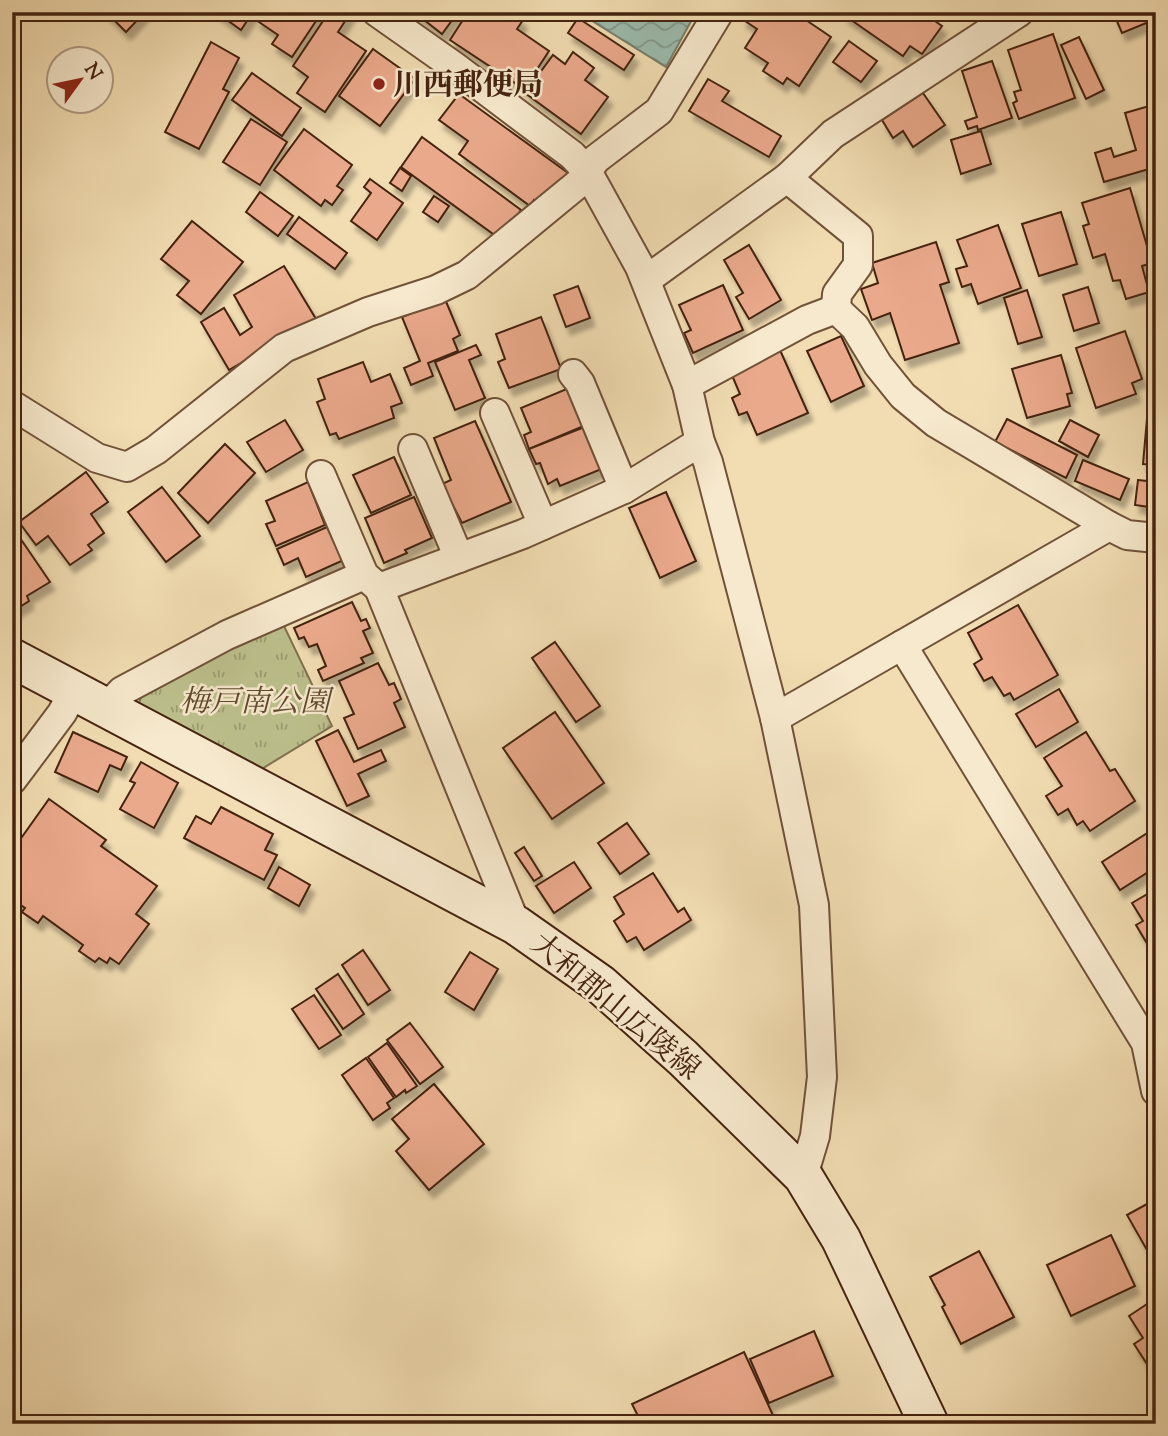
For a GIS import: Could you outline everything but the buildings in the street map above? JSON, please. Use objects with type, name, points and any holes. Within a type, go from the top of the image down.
[{"type":"main road","name":"大和郡山広陵線","points":[[12,658],[516,925],[600,984],[683,1058],[803,1176],[841,1238],[929,1424]]},
{"type":"street","points":[[377,12],[572,155],[587,171],[646,280],[687,385],[775,718],[814,905],[822,1077],[815,1136],[803,1176]]},
{"type":"street","points":[[12,405],[97,458],[127,467],[156,450],[284,348],[368,312],[436,290],[467,275],[579,183],[596,159],[659,111],[719,12]]},
{"type":"street","points":[[646,280],[787,178],[833,134],[1019,12]]},
{"type":"street","points":[[787,178],[858,236],[858,265],[837,294],[836,309]]},
{"type":"street","points":[[687,385],[807,320],[836,309]]},
{"type":"street","points":[[836,309],[855,327],[878,365],[902,396],[936,423],[1109,526],[1127,535],[1156,538]]},
{"type":"street","points":[[573,374],[580,383],[624,489]]},
{"type":"street","points":[[495,413],[543,525]]},
{"type":"street","points":[[12,780],[62,713],[90,699],[122,691],[227,635],[372,581],[459,558],[543,525],[624,489],[700,442]]},
{"type":"street","points":[[413,449],[459,558]]},
{"type":"street","points":[[321,475],[372,581],[516,925]]},
{"type":"street","points":[[775,718],[1109,526]]},
{"type":"street","points":[[902,645],[1146,1043],[1156,1091]]},
{"type":"green space","name":"梅戸南公園","points":[[283,624],[332,726],[260,770],[186,728],[179,731],[138,706],[143,691]]},
{"type":"water","points":[[578,12],[696,12],[666,67]]},
{"type":"place","name":"川西郵便局","points":[[379,84]]}]
